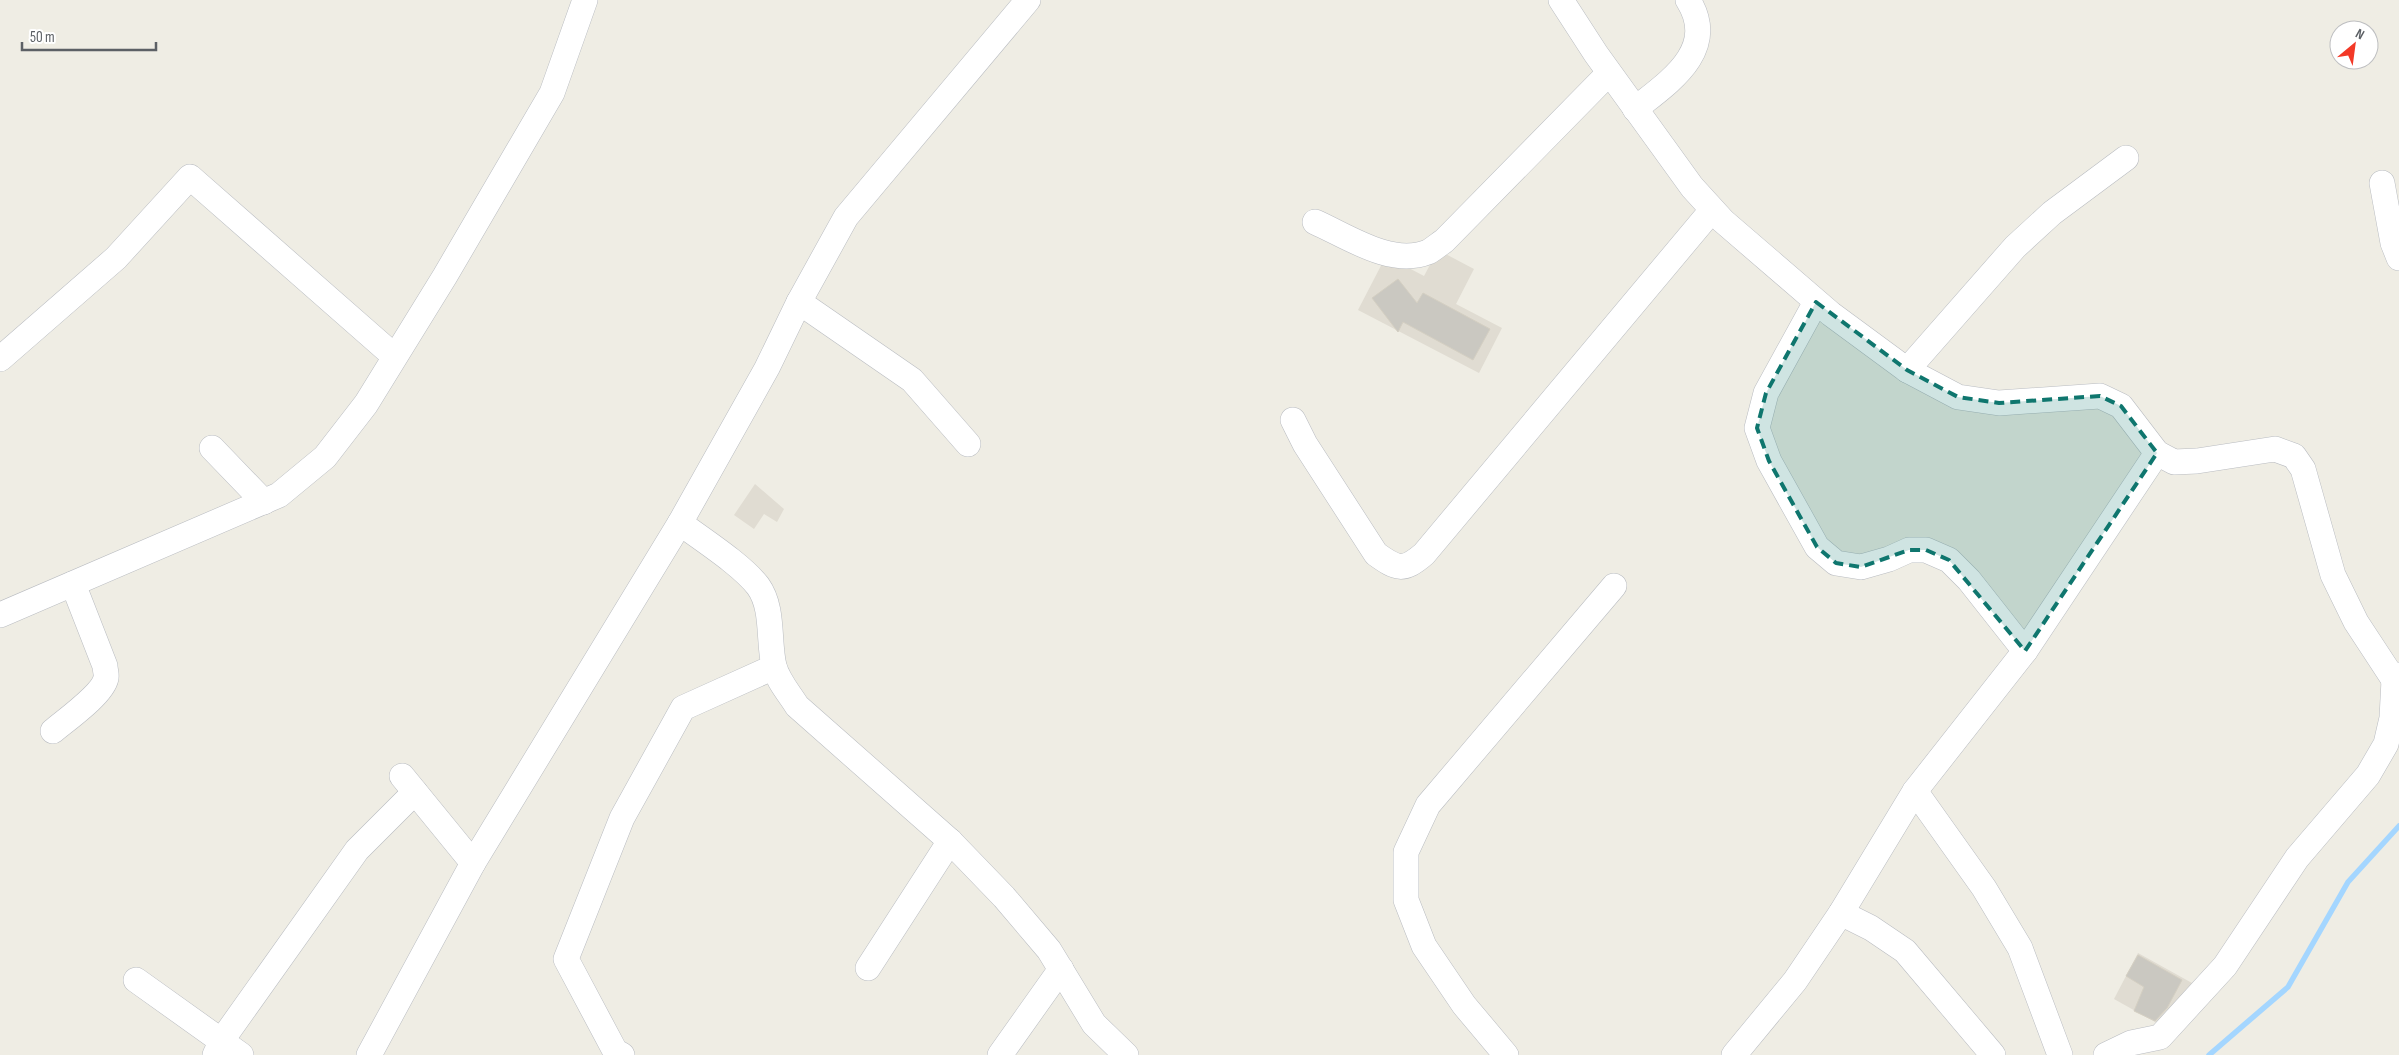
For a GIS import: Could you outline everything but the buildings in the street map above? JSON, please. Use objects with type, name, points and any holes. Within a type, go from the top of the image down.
[{"type":"street","points":[[0,615],[264,502],[290,488],[325,457],[366,404],[445,276],[552,93],[585,0]]},
{"type":"street","points":[[370,1055],[473,863],[680,523],[768,368],[799,302],[846,217],[1028,0]]},
{"type":"street","points":[[1561,0],[1635,109],[1692,186],[1722,221],[1816,302],[1907,370],[1958,397],[1999,403],[2100,396],[2122,406],[2157,453],[2174,462],[2197,461],[2275,449],[2294,456],[2303,469],[2333,575],[2356,622],[2396,677],[2392,718],[2386,744],[2368,775],[2297,858],[2224,966],[2160,1037],[2131,1043],[2106,1055]]},
{"type":"street","points":[[1635,109],[1676,76],[1689,60],[1695,47],[1698,26],[1688,0]]},
{"type":"street","points":[[1314,222],[1376,250],[1396,255],[1415,255],[1429,252],[1444,241],[1609,73]]},
{"type":"street","points":[[1907,370],[2015,247],[2052,213],[2126,158]]},
{"type":"street","points":[[0,359],[116,258],[190,177],[394,356]]},
{"type":"street","points":[[2382,184],[2393,243],[2399,258]]},
{"type":"street","points":[[1293,420],[1305,444],[1376,554],[1391,565],[1400,568],[1412,565],[1424,554],[1712,210]]},
{"type":"street","points":[[799,302],[912,380],[968,444]]},
{"type":"street","points":[[1816,302],[1766,393],[1758,428],[1768,461],[1817,547],[1836,563],[1861,567],[1889,559],[1909,550],[1926,550],[1949,560],[1969,580],[2025,651]]},
{"type":"street","points":[[212,448],[264,502]]},
{"type":"street","points":[[1734,1055],[1795,981],[1841,913],[1915,791],[2025,651],[2157,453]]},
{"type":"street","points":[[680,523],[740,569],[759,587],[765,603],[774,668],[797,706],[950,841],[1004,897],[1049,950],[1094,1024],[1126,1055]]},
{"type":"street","points":[[53,731],[95,695],[103,686],[106,677],[105,666],[73,584]]},
{"type":"street","points":[[1506,1055],[1464,1005],[1424,946],[1406,900],[1406,852],[1428,805],[1614,586]]},
{"type":"street","points":[[622,1055],[616,1051],[566,959],[622,818],[683,708],[774,668]]},
{"type":"street","points":[[136,980],[226,1050],[357,850],[408,784],[473,863]]},
{"type":"street","points":[[1915,791],[1984,888],[2020,948],[2060,1055]]},
{"type":"street","points":[[868,968],[950,841]]},
{"type":"street","points":[[1841,913],[1871,928],[1905,951],[1993,1055]]},
{"type":"street","points":[[1000,1055],[1061,969]]},
{"type":"highlighted area","points":[[1816,302],[1907,370],[1958,397],[1999,403],[2100,396],[2121,406],[2157,453],[2025,651],[1949,560],[1926,550],[1909,550],[1861,567],[1836,563],[1817,547],[1769,461],[1757,428],[1766,393]]},
{"type":"shaded area","points":[[1438,250],[1474,269],[1456,304],[1502,328],[1479,373],[1358,310],[1386,256],[1424,276]]},
{"type":"shaded area","points":[[755,484],[784,509],[777,522],[764,514],[754,529],[734,515]]},
{"type":"shaded area","points":[[2138,953],[2192,983],[2164,1027],[2114,999]]},
{"type":"waterway","points":[[2209,1055],[2288,987],[2348,882],[2399,826]]}]
